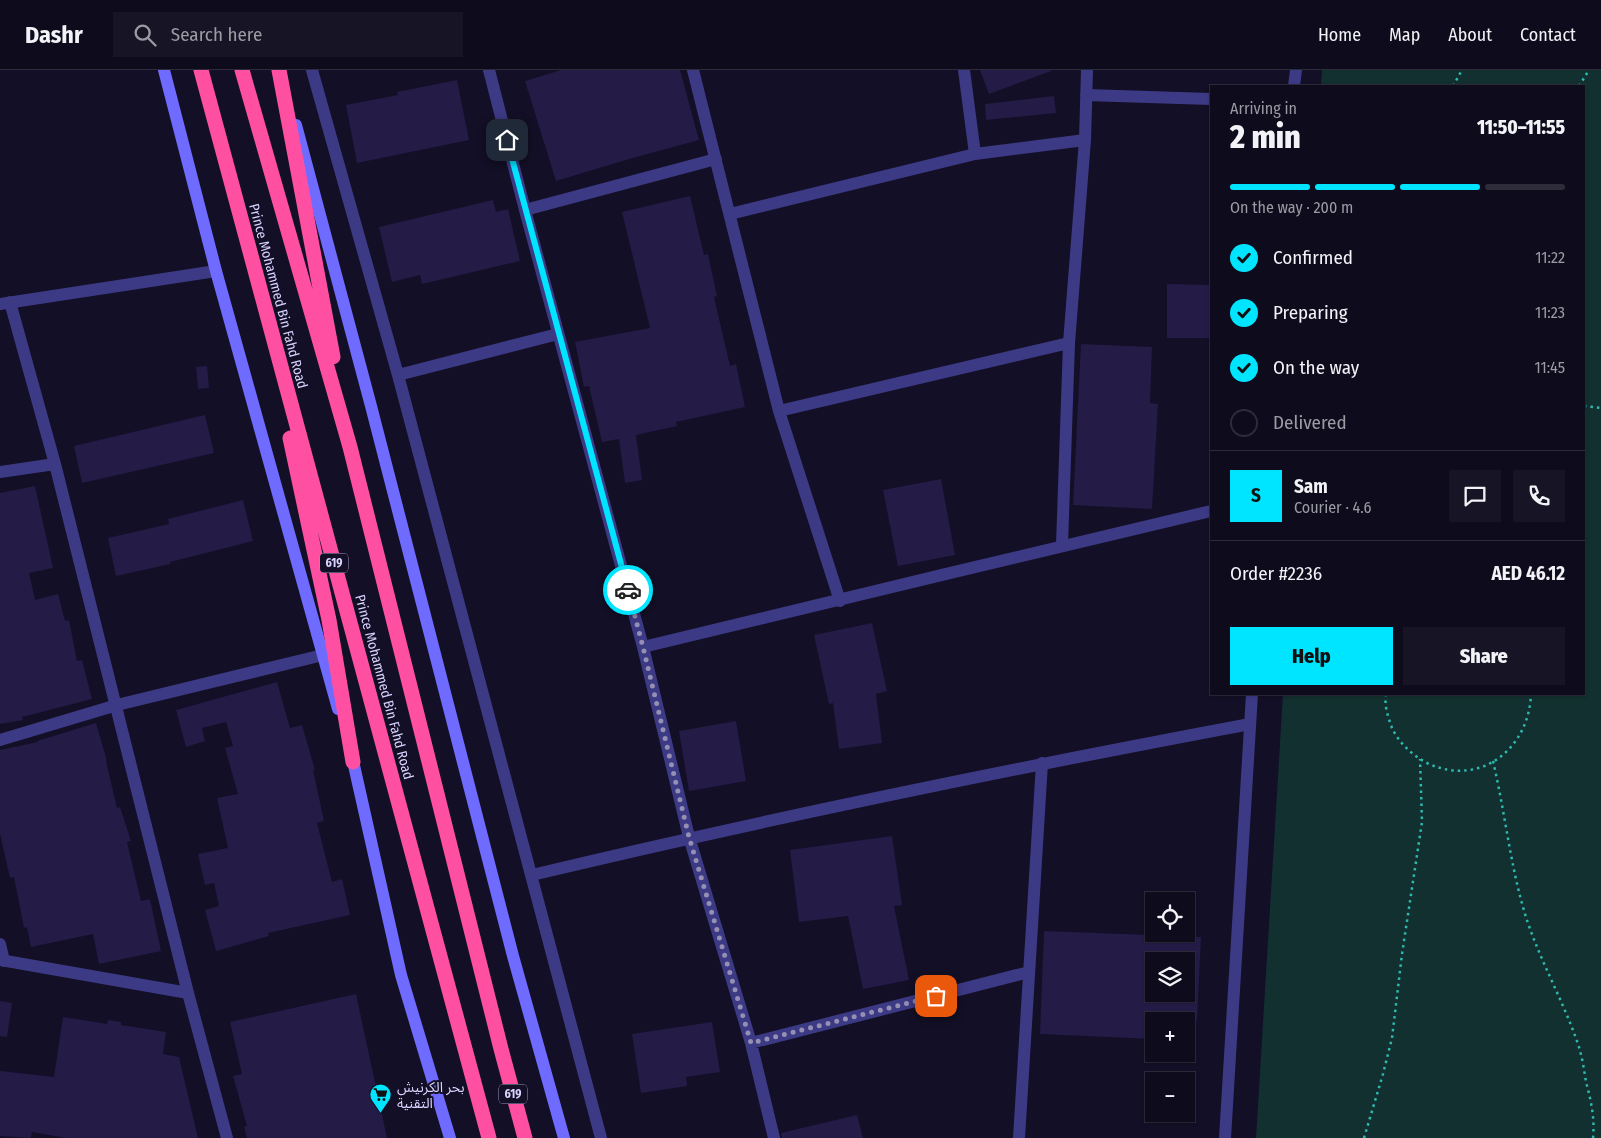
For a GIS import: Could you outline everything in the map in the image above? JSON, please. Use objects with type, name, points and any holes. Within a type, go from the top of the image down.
[{"type":"highway","name":"Prince Mohammed Bin Fahd Road","points":[[200,70],[489,1138]]},
{"type":"highway","name":"Prince Mohammed Bin Fahd Road","points":[[242,70],[350,448],[525,1138]]},
{"type":"highway","points":[[280,70],[350,448]]},
{"type":"highway","points":[[259,284],[329,620],[353,762]]},
{"type":"main road","points":[[164,70],[216,271],[353,762],[401,975],[450,1138]]},
{"type":"main road","points":[[280,70],[371,406],[513,956],[564,1138]]},
{"type":"street","points":[[312,70],[398,375],[601,1138]]},
{"type":"street","points":[[489,70],[643,647],[689,837],[751,1043],[774,1138]]},
{"type":"street","points":[[694,70],[779,411],[840,601]]},
{"type":"street","points":[[964,70],[975,154]]},
{"type":"street","points":[[1062,545],[1069,344],[1085,140],[1087,70]]},
{"type":"street","points":[[1294,85],[1296,70]]},
{"type":"street","points":[[1086,96],[1210,99]]},
{"type":"street","points":[[730,214],[975,154],[1085,140]]},
{"type":"street","points":[[525,210],[716,158]]},
{"type":"street","points":[[216,271],[5,303],[55,464],[188,993],[228,1138]]},
{"type":"street","points":[[398,375],[558,334]]},
{"type":"street","points":[[779,411],[1069,344]]},
{"type":"street","points":[[0,472],[55,464]]},
{"type":"street","points":[[643,647],[840,601],[1062,545],[1210,511]]},
{"type":"street","points":[[0,740],[117,705],[323,655]]},
{"type":"street","points":[[1225,1138],[1252,695]]},
{"type":"street","points":[[532,875],[689,837],[1042,763],[1250,724]]},
{"type":"street","points":[[1019,1138],[1042,763]]},
{"type":"street","points":[[0,944],[2,961],[188,993]]},
{"type":"street","points":[[751,1043],[1029,972]]},
{"type":"path","points":[[1454,85],[1462,70]]},
{"type":"path","points":[[1580,85],[1589,70]]},
{"type":"path","points":[[1585,406],[1601,408]]},
{"type":"path","points":[[1386,695],[1389,720],[1394,732],[1402,743],[1420,759],[1434,766],[1460,770],[1474,769],[1493,761],[1509,750],[1524,728],[1529,716],[1532,695]]},
{"type":"path","points":[[1364,1138],[1383,1074],[1393,1031],[1402,954],[1422,822],[1420,759]]},
{"type":"path","points":[[1493,761],[1501,794],[1514,874],[1524,912],[1535,945],[1578,1045],[1590,1095],[1594,1128],[1593,1138]]},
{"type":"green space","points":[[1322,70],[1601,70],[1601,1138],[1256,1138],[1283,695],[1585,695],[1585,85],[1321,85]]},
{"type":"building","points":[[561,70],[680,70],[699,140],[556,181],[525,81]]},
{"type":"building","points":[[980,70],[1051,70],[1051,71],[989,94]]},
{"type":"building","points":[[457,80],[469,140],[357,163],[346,105],[398,95],[397,92]]},
{"type":"building","points":[[1054,96],[1056,113],[986,120],[985,104]]},
{"type":"building","points":[[690,196],[704,255],[708,254],[717,296],[714,297],[730,366],[736,364],[745,407],[676,422],[677,426],[636,435],[642,480],[625,483],[619,439],[602,442],[589,386],[584,387],[575,342],[650,328],[622,212]]},
{"type":"building","points":[[493,200],[496,212],[508,209],[520,261],[422,284],[420,275],[392,282],[379,227]]},
{"type":"building","points":[[1167,284],[1210,285],[1210,338],[1167,338]]},
{"type":"building","points":[[1081,344],[1152,347],[1150,403],[1158,404],[1152,509],[1073,505]]},
{"type":"building","points":[[207,366],[209,388],[198,389],[196,367]]},
{"type":"building","points":[[205,415],[214,453],[82,483],[74,446]]},
{"type":"building","points":[[941,479],[955,555],[898,566],[883,490]]},
{"type":"building","points":[[35,486],[53,568],[29,573],[35,600],[58,594],[65,621],[69,620],[77,661],[82,660],[92,699],[22,717],[23,720],[0,724],[0,493]]},
{"type":"building","points":[[243,500],[253,541],[170,562],[170,564],[116,576],[108,538],[169,524],[168,519]]},
{"type":"building","points":[[872,623],[887,691],[876,694],[882,743],[839,749],[833,703],[829,704],[814,635]]},
{"type":"building","points":[[277,682],[290,728],[302,725],[315,770],[313,770],[324,821],[317,823],[332,882],[342,879],[350,915],[268,933],[269,936],[216,951],[205,910],[219,906],[214,883],[205,885],[198,854],[228,848],[217,798],[238,794],[225,748],[233,746],[226,722],[202,728],[205,741],[186,747],[176,710]]},
{"type":"building","points":[[736,721],[746,781],[689,791],[679,731]]},
{"type":"building","points":[[96,723],[107,761],[117,808],[120,807],[131,841],[127,842],[141,901],[150,899],[161,951],[99,964],[93,934],[31,947],[27,927],[24,928],[14,877],[10,878],[0,834],[0,750],[38,742]]},
{"type":"building","points":[[892,836],[902,905],[894,906],[909,980],[863,989],[848,916],[799,922],[790,850]]},
{"type":"building","points":[[1044,931],[1145,935],[1145,942],[1195,942],[1195,937],[1201,937],[1197,1021],[1195,1021],[1195,1012],[1145,1012],[1145,1039],[1040,1034]]},
{"type":"building","points":[[356,994],[387,1138],[247,1138],[244,1127],[247,1126],[233,1076],[242,1074],[230,1022]]},
{"type":"building","points":[[0,1001],[12,1003],[7,1037],[0,1036]]},
{"type":"building","points":[[63,1017],[107,1024],[108,1020],[121,1022],[121,1025],[166,1032],[163,1054],[179,1057],[198,1138],[66,1138],[32,1132],[31,1138],[0,1136],[0,1071],[54,1077]]},
{"type":"building","points":[[712,1022],[720,1072],[686,1077],[687,1086],[641,1093],[632,1034]]},
{"type":"building","points":[[857,1115],[863,1138],[782,1138],[781,1133]]},
{"type":"way so far","points":[[628,590],[689,837],[751,1043],[936,996]]},
{"type":"place","name":"بحر الكرنيش التقنية","points":[[381,1114]]},
{"type":"route","points":[[507,140],[628,590]]}]
